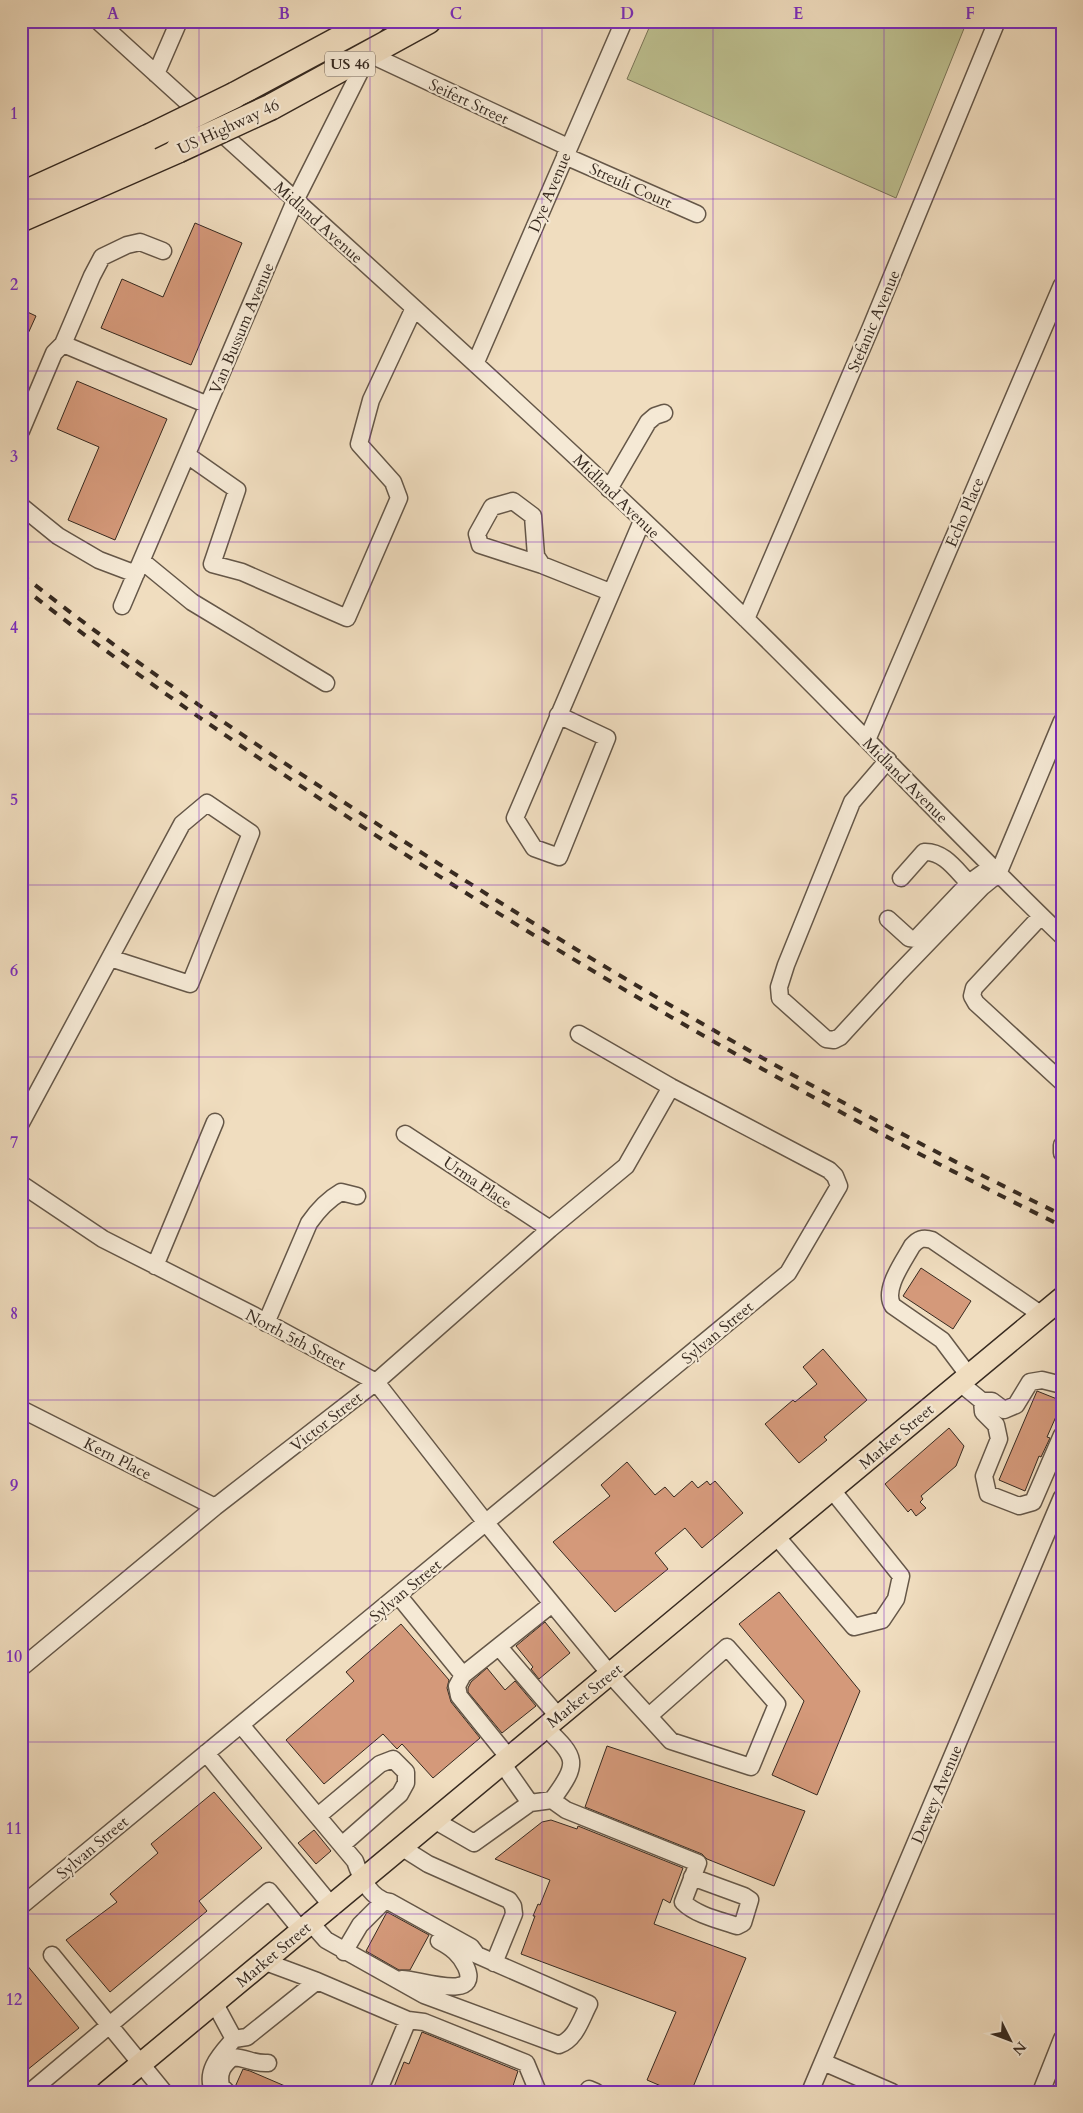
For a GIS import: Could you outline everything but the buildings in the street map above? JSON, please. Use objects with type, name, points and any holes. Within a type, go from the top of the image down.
[{"type":"highway","name":"US Highway 46","points":[[21,195],[149,137],[234,95],[373,21]]},
{"type":"highway","name":"US Highway 46","points":[[21,219],[271,107],[428,21]]},
{"type":"main road","name":"Market Street","points":[[107,2092],[1062,1298]]},
{"type":"street","name":"Midland Avenue","points":[[98,21],[476,362],[609,488],[746,619],[888,760],[994,871],[1062,936]]},
{"type":"street","points":[[156,74],[179,21]]},
{"type":"street","name":"Dye Avenue","points":[[476,362],[624,21]]},
{"type":"street","name":"Stefanic Avenue","points":[[746,619],[871,327],[997,21]]},
{"type":"street","name":"Seifert Street","points":[[369,54],[567,152]]},
{"type":"street","name":"Van Bussum Avenue","points":[[122,606],[296,200],[369,54]]},
{"type":"street","name":"Streuli Court","points":[[567,152],[697,214]]},
{"type":"street","points":[[21,432],[54,353],[63,344],[102,257],[127,245],[140,242],[163,251]]},
{"type":"street","name":"Echo Place","points":[[867,740],[1062,285]]},
{"type":"street","points":[[187,455],[237,490],[212,564],[242,572],[347,618],[399,498],[393,482],[359,444],[371,400],[414,308]]},
{"type":"street","points":[[63,344],[208,405]]},
{"type":"street","points":[[609,488],[648,422],[664,412]]},
{"type":"street","points":[[542,565],[536,556],[533,516],[513,500],[492,506],[478,534],[480,545],[542,565],[610,592]]},
{"type":"street","points":[[21,506],[58,536],[98,560],[139,568],[326,683]]},
{"type":"street","points":[[558,715],[607,738],[559,857],[534,848],[516,818],[558,715],[610,592],[642,520]]},
{"type":"street","points":[[888,760],[852,802],[786,965],[779,987],[780,998],[826,1039],[834,1040],[840,1037],[982,887],[994,871],[1058,744],[1062,721]]},
{"type":"street","points":[[21,1123],[182,824],[206,803],[252,833],[190,984],[110,958]]},
{"type":"street","points":[[901,878],[924,852],[934,852],[945,859],[969,883]]},
{"type":"street","points":[[888,919],[910,938],[916,939],[969,883],[994,871]]},
{"type":"street","points":[[1040,916],[974,988],[972,996],[976,1003],[1062,1082]]},
{"type":"street","points":[[579,1034],[671,1087]]},
{"type":"street","name":"Victor Street","points":[[21,1668],[215,1507],[376,1382],[550,1229],[626,1166],[671,1087]]},
{"type":"street","name":"Sylvan Street","points":[[21,1906],[788,1273],[839,1186],[835,1176],[829,1170],[671,1087]]},
{"type":"street","points":[[156,1266],[214,1122]]},
{"type":"street","name":"Urma Place","points":[[406,1134],[550,1229]]},
{"type":"street","points":[[1062,1145],[1062,1153]]},
{"type":"street","name":"North 5th Street","points":[[21,1184],[103,1239],[376,1382],[552,1604],[610,1674],[671,1741],[751,1767],[777,1704],[726,1648],[649,1716]]},
{"type":"street","points":[[266,1323],[309,1223],[319,1209],[341,1192],[358,1196]]},
{"type":"street","points":[[1042,1315],[932,1240],[923,1238],[917,1240],[912,1246],[890,1288],[889,1298],[893,1306],[942,1340],[964,1379],[982,1401],[983,1412],[996,1425],[999,1439],[984,1476],[988,1494],[1019,1506],[1032,1502],[1062,1435]]},
{"type":"street","points":[[982,1401],[992,1402],[1004,1410],[1016,1405],[1030,1382],[1042,1380],[1062,1385]]},
{"type":"street","name":"Kern Place","points":[[21,1409],[215,1507]]},
{"type":"street","points":[[776,1536],[854,1627],[882,1620],[896,1599],[901,1576],[832,1490]]},
{"type":"street","name":"Dewey Avenue","points":[[810,2092],[1062,1497]]},
{"type":"street","points":[[398,1595],[464,1675]]},
{"type":"street","points":[[530,1803],[505,1760],[459,1696],[457,1686],[464,1675],[552,1604]]},
{"type":"street","points":[[499,1647],[571,1754],[572,1763],[565,1783],[552,1800]]},
{"type":"street","points":[[241,1725],[355,1861],[361,1880],[380,1904],[459,1954],[467,1970],[468,1977],[461,1986],[452,1988],[408,1979],[395,1980]]},
{"type":"street","points":[[206,1753],[332,1905]]},
{"type":"street","points":[[318,1816],[380,1764],[393,1759],[406,1772],[406,1783],[400,1794],[342,1845]]},
{"type":"street","points":[[434,1820],[474,1844],[530,1803],[552,1800],[566,1810],[698,1863],[692,1877]]},
{"type":"street","points":[[401,1847],[428,1864],[509,1900],[513,1906],[514,1914],[494,1963]]},
{"type":"street","points":[[30,2092],[269,1890],[306,1926],[344,1952],[395,1980],[424,1995],[559,2045],[567,2042],[574,2033],[589,2004],[477,1955],[471,1947],[390,1902],[380,1904],[360,1925],[344,1952]]},
{"type":"street","points":[[52,1955],[164,2092]]},
{"type":"street","points":[[449,2004],[463,1996],[474,1982],[478,1969],[477,1955]]},
{"type":"street","points":[[263,1961],[317,1981],[408,2020],[424,2022],[526,2063],[538,2092]]},
{"type":"street","points":[[214,2092],[210,2085],[215,2063],[241,2038],[317,1981]]},
{"type":"street","points":[[214,2002],[241,2038]]},
{"type":"street","points":[[378,2092],[408,2020]]},
{"type":"street","points":[[1041,2092],[1062,2039]]},
{"type":"street","points":[[227,2092],[221,2086],[220,2072],[224,2064],[234,2057],[256,2064],[268,2063]]},
{"type":"street","points":[[823,2062],[892,2092]]},
{"type":"street","points":[[587,2092],[589,2089],[596,2092]]},
{"type":"green space","points":[[652,21],[967,21],[896,198],[627,79]]},
{"type":"railway","points":[[21,574],[148,670],[236,730],[368,818],[537,925],[622,977],[796,1076],[972,1170],[1062,1215]]},
{"type":"railway","points":[[21,586],[105,650],[233,740],[363,827],[533,935],[794,1087],[883,1135],[1062,1226]]}]
